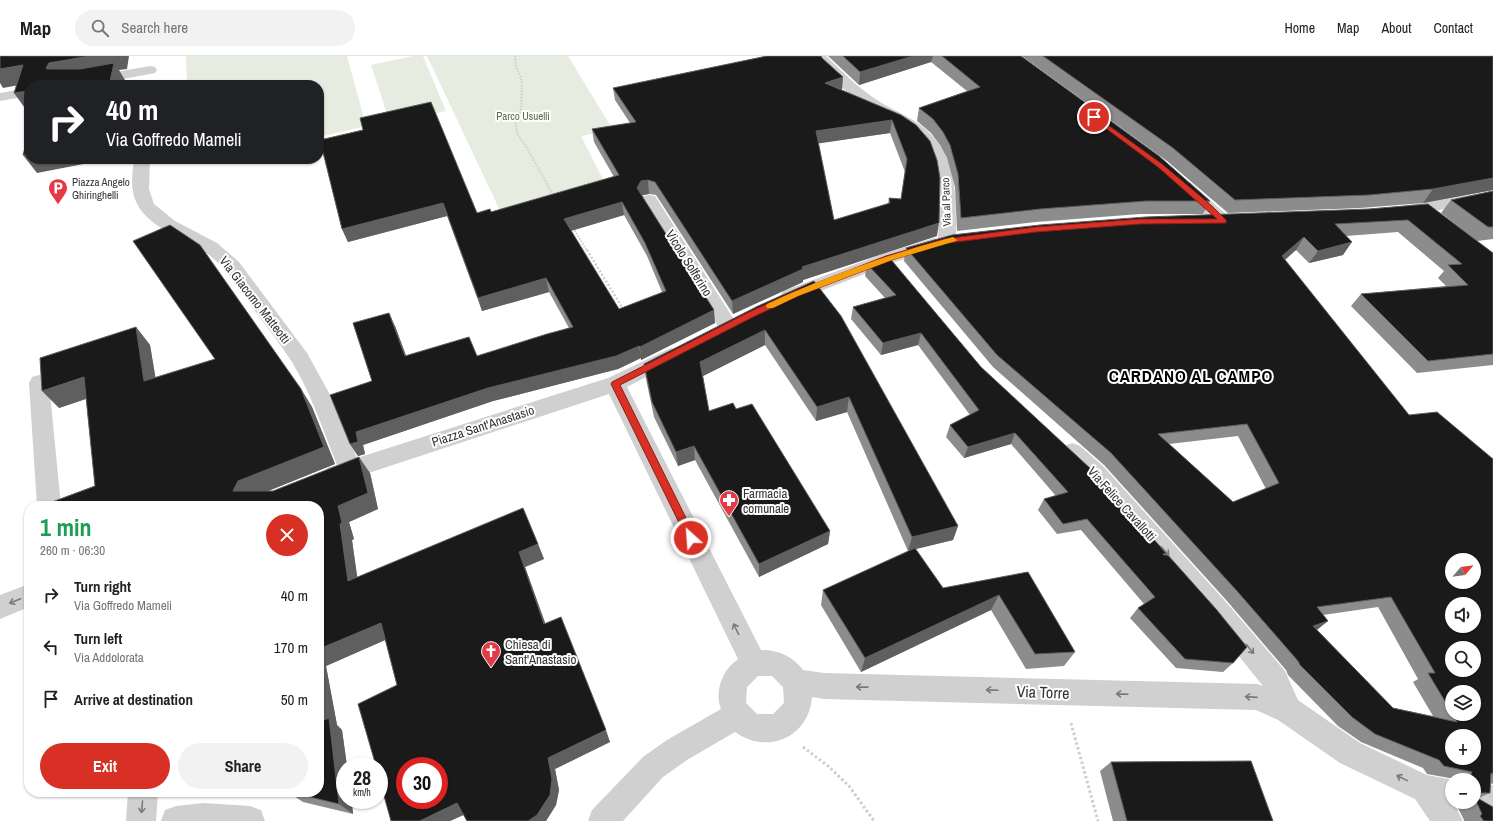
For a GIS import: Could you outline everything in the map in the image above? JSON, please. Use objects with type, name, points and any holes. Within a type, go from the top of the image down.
[{"type":"street","name":"Via al Parco","points":[[818,56],[857,93],[874,106],[912,127],[933,146],[945,173],[947,198],[954,239],[889,258]]},
{"type":"street","points":[[85,80],[151,63],[149,80]]},
{"type":"street","points":[[0,97],[24,93]]},
{"type":"street","name":"Via Giacomo Matteotti","points":[[142,164],[140,188],[143,200],[156,215],[171,226],[204,243],[219,253],[232,266],[300,358],[322,402],[350,469]]},
{"type":"street","points":[[1171,175],[1231,221],[1201,222]]},
{"type":"street","points":[[1384,212],[1423,208],[1493,196]]},
{"type":"street","name":"Vicolo Solferino","points":[[649,200],[721,329],[745,318]]},
{"type":"street","points":[[1423,208],[1441,222]]},
{"type":"street","points":[[776,303],[889,258],[904,276]]},
{"type":"street","name":"Piazza Sant'Anastasio","points":[[316,483],[350,469],[615,384],[689,346]]},
{"type":"street","points":[[39,383],[49,501]]},
{"type":"street","points":[[615,384],[754,664]]},
{"type":"street","name":"Via Felice Cavallotti","points":[[1060,440],[1095,473],[1217,610],[1275,680],[1288,710]]},
{"type":"street","points":[[0,607],[24,597]]},
{"type":"street","points":[[769,663],[780,666],[789,673],[796,682],[798,697],[796,709],[790,718],[781,725],[770,729],[758,728],[746,723],[738,715],[731,700],[732,688],[736,678],[744,669],[754,664],[769,663]]},
{"type":"street","name":"Via Torre","points":[[796,682],[824,686],[1257,697],[1288,710],[1350,753],[1438,791]]},
{"type":"street","points":[[603,821],[653,767],[677,750],[738,715]]},
{"type":"street","points":[[1438,791],[1448,821]]},
{"type":"street","points":[[141,821],[143,797]]},
{"type":"street","points":[[1481,798],[1493,800]]},
{"type":"street","points":[[176,821],[204,818],[250,821]]},
{"type":"path","points":[[515,56],[516,68],[521,78],[522,86],[521,110],[515,122],[518,135],[526,146],[555,198]]},
{"type":"path","points":[[571,226],[626,314]]},
{"type":"path","points":[[1063,692],[1098,821]]},
{"type":"path","points":[[781,725],[807,752],[828,766],[849,786],[874,821]]},
{"type":"green space","points":[[186,56],[347,56],[366,126],[324,136],[324,80],[187,80]]},
{"type":"green space","points":[[413,56],[423,56],[446,111],[390,123],[371,65]]},
{"type":"green space","name":"Parco Usuelli","points":[[427,56],[568,56],[613,130],[581,136],[608,189],[513,238]]},
{"type":"building","points":[[0,56],[90,56],[49,63],[46,68],[47,69],[80,69],[114,63],[110,80],[24,80],[24,92],[14,93],[23,65],[0,69]]},
{"type":"building","points":[[767,56],[821,56],[843,77],[825,83],[901,115],[916,125],[930,141],[937,160],[940,178],[939,223],[802,267],[803,269],[732,301],[655,182],[648,180],[641,181],[637,188],[714,310],[640,347],[639,346],[616,356],[488,388],[356,432],[358,442],[350,444],[330,395],[372,381],[353,323],[389,313],[405,356],[469,337],[477,356],[573,327],[546,278],[478,298],[443,203],[342,229],[324,156],[324,139],[363,130],[360,118],[431,102],[477,213],[490,209],[491,212],[619,175],[592,129],[636,122],[613,88]],"holes":[[[892,120],[907,159],[901,199],[889,198],[890,203],[834,220],[816,131]],[[622,202],[645,243],[666,291],[619,309],[564,219]]]},
{"type":"building","points":[[843,56],[913,56],[860,72]]},
{"type":"building","points":[[942,56],[1021,56],[1159,156],[1210,201],[1146,201],[1040,209],[961,218],[958,174],[950,145],[943,132],[933,119],[919,108],[980,87]]},
{"type":"building","points":[[1043,56],[1493,56],[1493,178],[1433,189],[1369,195],[1235,200],[1173,148]]},
{"type":"building","points":[[1493,191],[1493,227],[1488,227],[1451,200]]},
{"type":"building","points":[[1428,204],[1493,253],[1493,354],[1428,361],[1361,294],[1468,285],[1448,265],[1462,264],[1408,220],[1335,224],[1352,242],[1318,251],[1304,237],[1282,256],[1409,415],[1437,412],[1493,459],[1493,774],[1491,773],[1490,793],[1481,793],[1481,773],[1472,773],[1444,766],[1439,760],[1375,734],[1352,717],[1300,665],[1237,591],[1111,453],[997,355],[906,248],[952,235],[1040,225],[1146,217],[1369,209]],"holes":[[[1247,424],[1279,483],[1233,502],[1158,434]],[[1391,597],[1435,673],[1428,673],[1445,701],[1445,685],[1481,685],[1481,721],[1445,721],[1445,719],[1393,708],[1313,626],[1328,621],[1317,607]]]},
{"type":"building","points":[[170,225],[200,245],[301,389],[324,447],[238,481],[233,491],[273,491],[359,457],[368,493],[338,506],[342,523],[340,524],[348,581],[523,508],[538,544],[519,552],[544,624],[561,617],[606,730],[548,758],[552,779],[550,795],[537,815],[528,821],[467,821],[457,803],[448,807],[448,757],[396,757],[396,809],[445,809],[420,821],[391,821],[388,809],[388,757],[373,757],[358,704],[397,685],[381,623],[324,647],[324,501],[55,501],[95,486],[84,377],[42,391],[40,358],[136,327],[144,381],[215,359],[133,241]]},
{"type":"building","points":[[888,256],[981,367],[1092,470],[1216,609],[1247,647],[1233,663],[1185,659],[1138,608],[1155,597],[1087,519],[1063,524],[1044,499],[1068,492],[1015,433],[968,447],[950,425],[979,410],[921,333],[883,343],[853,307],[896,295],[867,264]]},
{"type":"building","points":[[814,281],[841,316],[958,526],[912,537],[849,397],[817,407],[765,330],[700,362],[709,411],[733,403],[736,409],[752,404],[830,531],[759,564],[694,446],[676,452],[652,402],[644,364],[758,306]]},
{"type":"building","points":[[915,548],[943,588],[1028,572],[1075,652],[1035,654],[999,595],[865,658],[823,590]]},
{"type":"building","points":[[329,718],[336,778],[336,803],[310,797],[324,797],[324,720]]},
{"type":"building","points":[[1251,761],[1273,821],[1127,821],[1111,762]]},
{"type":"building","points":[[1481,800],[1493,807],[1493,821],[1484,821],[1480,816],[1482,814],[1480,809],[1481,809]]},
{"type":"slow traffic","points":[[770,306],[828,281],[889,258],[947,240],[953,240]]},
{"type":"place","name":"Piazza Angelo Ghiringhelli","points":[[58,205]]},
{"type":"place","name":"Farmacia comunale","points":[[729,517]]},
{"type":"place","name":"Chiesa di Sant'Anastasio","points":[[491,668]]},
{"type":"district","name":"CARDANO AL CAMPO","points":[[1191,375]]},
{"type":"route","points":[[691,538],[615,384],[750,315],[796,294],[889,258],[947,240],[1036,230],[1140,222],[1223,222],[1210,208],[1160,165],[1094,117]]}]
